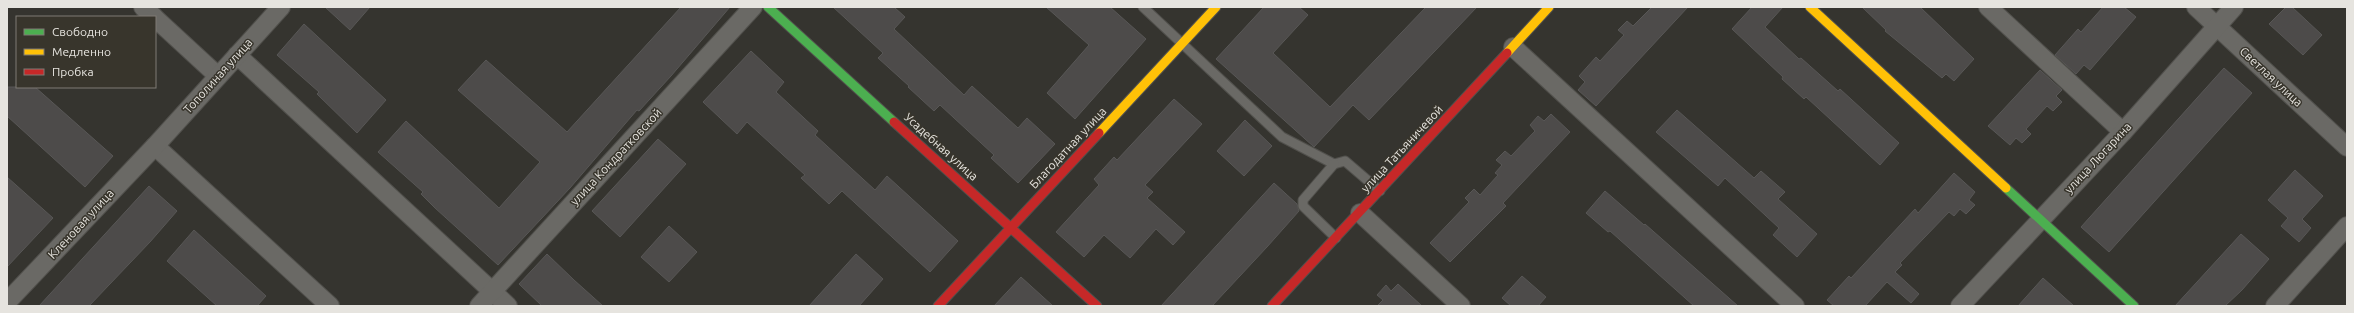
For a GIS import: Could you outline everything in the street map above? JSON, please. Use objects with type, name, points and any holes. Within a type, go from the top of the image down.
[{"type":"street","points":[[143,7],[153,16]]},
{"type":"street","name":"Тополиная улица","points":[[155,146],[281,7]]},
{"type":"street","name":"улица Кондратковской","points":[[478,306],[753,7]]},
{"type":"street","name":"Усадебная улица","points":[[768,7],[1012,227],[1097,306]]},
{"type":"street","name":"Благодатная улица","points":[[938,306],[1216,7]]},
{"type":"street","name":"улица Татьяничевой","points":[[1272,306],[1549,7]]},
{"type":"street","points":[[1810,7],[2134,306]]},
{"type":"street","points":[[1988,7],[2123,132]]},
{"type":"street","name":"Светлая улица","points":[[2196,7],[2347,147]]},
{"type":"street","name":"улица Люгарина","points":[[1960,306],[2123,132],[2234,7]]},
{"type":"street","points":[[156,19],[218,76]]},
{"type":"street","points":[[1513,47],[1795,306]]},
{"type":"street","points":[[237,55],[508,306]]},
{"type":"street","points":[[155,146],[330,306]]},
{"type":"street","name":"Кленовая улица","points":[[7,302],[155,146]]},
{"type":"street","points":[[1360,212],[1461,306]]},
{"type":"street","points":[[2274,306],[2347,226]]},
{"type":"lane","points":[[1143,7],[1282,137],[1334,164]]},
{"type":"lane","points":[[1336,238],[1304,206],[1303,200],[1334,164],[1345,161],[1380,191]]},
{"type":"building","points":[[325,7],[370,7],[350,30]]},
{"type":"building","points":[[681,7],[730,7],[671,76],[639,111],[637,110],[570,188],[498,265],[435,208],[421,194],[423,192],[378,152],[406,121],[499,208],[540,162],[458,90],[486,60],[567,132]]},
{"type":"building","points":[[833,7],[894,7],[905,17],[894,29],[964,95],[972,86],[1018,128],[1027,118],[1055,144],[1018,183],[991,158],[994,155],[940,105],[934,111],[908,87],[909,86],[878,58],[883,53]]},
{"type":"building","points":[[1046,7],[1110,7],[1146,39],[1075,119],[1047,93],[1089,45]]},
{"type":"building","points":[[1264,7],[1299,7],[1308,15],[1273,53],[1330,107],[1426,7],[1477,7],[1369,120],[1353,105],[1314,147],[1216,59]]},
{"type":"building","points":[[1652,7],[1688,7],[1596,106],[1578,90],[1585,82],[1579,76],[1596,57],[1600,61],[1624,35],[1618,30],[1627,21],[1633,26]]},
{"type":"building","points":[[1752,7],[1783,7],[1765,27],[1799,59],[1801,58],[1838,91],[1840,89],[1899,143],[1880,165],[1806,97],[1804,99],[1782,79],[1783,77],[1732,29]]},
{"type":"building","points":[[1862,7],[1920,7],[1974,59],[1954,81],[1946,74],[1942,78],[1885,31],[1886,30]]},
{"type":"building","points":[[2103,7],[2124,7],[2136,17],[2090,70],[2084,65],[2076,74],[2055,55],[2078,29],[2081,32]]},
{"type":"building","points":[[2286,7],[2292,7],[2322,35],[2303,55],[2269,24]]},
{"type":"building","points":[[304,24],[386,100],[357,133],[317,94],[319,92],[277,55]]},
{"type":"building","points":[[751,51],[784,82],[776,92],[818,131],[815,135],[875,190],[887,176],[958,241],[930,272],[842,191],[829,204],[801,178],[805,175],[747,122],[737,134],[703,102]]},
{"type":"building","points":[[2224,68],[2252,93],[2109,252],[2081,227]]},
{"type":"building","points":[[2040,70],[2062,90],[2056,96],[2062,102],[2053,111],[2047,106],[2026,129],[2031,134],[2022,143],[2016,138],[2010,145],[1988,126]]},
{"type":"building","points":[[7,87],[36,88],[113,156],[85,187],[7,116]]},
{"type":"building","points":[[1174,99],[1202,124],[1145,185],[1153,192],[1147,198],[1185,232],[1173,245],[1156,229],[1130,258],[1104,235],[1084,257],[1056,232],[1099,185],[1094,179],[1114,157],[1117,160]]},
{"type":"building","points":[[1677,110],[1754,178],[1761,171],[1785,192],[1778,199],[1817,234],[1797,257],[1773,235],[1779,228],[1725,178],[1718,186],[1656,132]]},
{"type":"building","points":[[1551,114],[1570,132],[1503,203],[1506,206],[1450,262],[1430,243],[1469,202],[1465,198],[1474,189],[1480,195],[1498,175],[1495,173],[1502,165],[1496,160],[1505,151],[1511,156],[1535,131],[1530,125],[1538,116],[1544,121]]},
{"type":"building","points":[[1245,120],[1272,146],[1244,176],[1217,151]]},
{"type":"building","points":[[658,139],[686,164],[620,237],[592,211]]},
{"type":"building","points":[[2295,170],[2323,196],[2302,219],[2311,228],[2299,242],[2281,226],[2288,218],[2268,200]]},
{"type":"building","points":[[1954,173],[1975,192],[1969,200],[1975,205],[1966,214],[1960,209],[1954,216],[1949,212],[1900,263],[1902,265],[1895,272],[1919,294],[1911,303],[1887,282],[1865,306],[1834,306],[1827,300],[1849,276],[1851,278],[1915,209],[1918,213]]},
{"type":"building","points":[[7,177],[53,218],[7,267]]},
{"type":"building","points":[[1274,183],[1297,204],[1299,211],[1267,247],[1212,306],[1161,306]]},
{"type":"building","points":[[149,186],[177,211],[150,242],[89,306],[39,306]]},
{"type":"building","points":[[1605,191],[1644,225],[1645,224],[1738,306],[1694,306],[1610,231],[1608,232],[1586,213]]},
{"type":"building","points":[[669,226],[697,252],[669,282],[641,257]]},
{"type":"building","points":[[194,230],[266,296],[257,306],[217,306],[167,261]]},
{"type":"building","points":[[2241,234],[2269,259],[2242,290],[2225,306],[2175,306]]},
{"type":"building","points":[[547,254],[603,306],[542,306],[519,284]]},
{"type":"building","points":[[856,254],[883,279],[859,306],[809,306]]},
{"type":"building","points":[[1522,276],[1546,297],[1538,306],[1511,306],[1502,298]]},
{"type":"building","points":[[1021,277],[1053,306],[994,306]]},
{"type":"building","points":[[2043,278],[2074,306],[2018,306]]},
{"type":"building","points":[[1398,284],[1422,306],[1377,306],[1383,300],[1377,295],[1386,285],[1391,291]]},
{"type":"traffic: fast","points":[[768,7],[894,122]]},
{"type":"traffic: fast","points":[[2006,188],[2134,306]]},
{"type":"traffic: slow","points":[[1099,133],[1216,7]]},
{"type":"traffic: slow","points":[[1507,53],[1549,7]]},
{"type":"traffic: slow","points":[[1810,7],[2006,188]]},
{"type":"traffic: jam","points":[[1272,306],[1507,53]]},
{"type":"traffic: jam","points":[[894,122],[1097,306]]},
{"type":"traffic: jam","points":[[938,306],[1099,133]]}]
